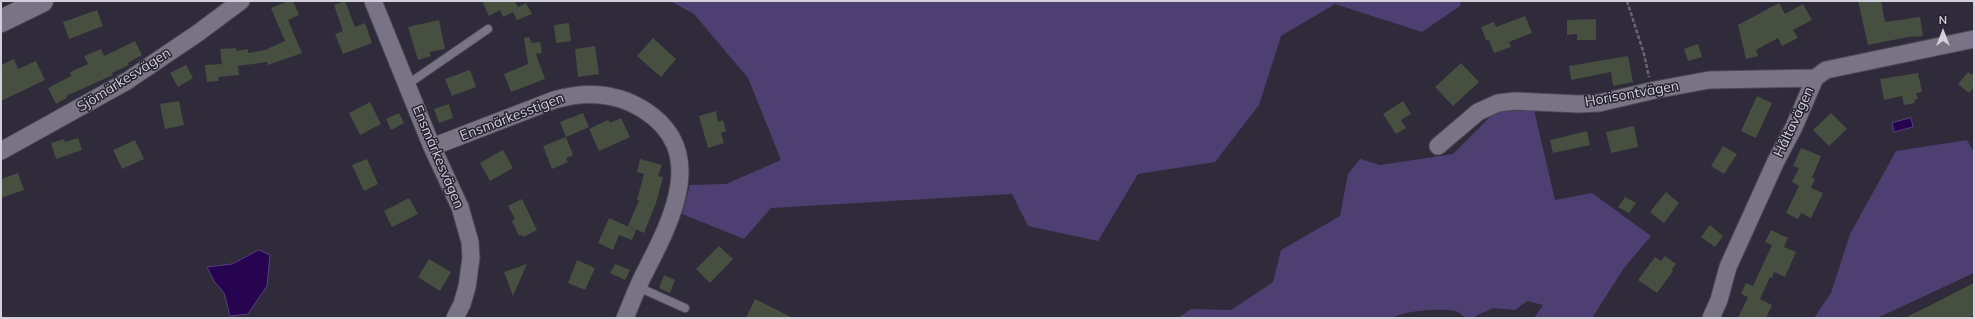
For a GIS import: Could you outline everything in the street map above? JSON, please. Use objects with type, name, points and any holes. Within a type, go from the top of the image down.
[{"type":"street","points":[[1,20],[42,1]]},
{"type":"street","name":"Sjömärkesvägen","points":[[1,151],[127,81],[198,33],[240,1]]},
{"type":"street","name":"Ensmärkesvägen","points":[[374,1],[432,147],[460,207],[470,242],[471,258],[467,287],[462,304],[455,318]]},
{"type":"street","name":"Håltavägen","points":[[1711,318],[1719,300],[1728,267],[1776,161],[1794,127],[1815,78],[1826,70],[1974,39]]},
{"type":"street","name":"Horisontvägen","points":[[1438,146],[1478,112],[1498,103],[1515,101],[1578,104],[1599,103],[1655,90],[1709,80],[1815,78]]},
{"type":"street","name":"Ensmärkesstigen","points":[[432,147],[554,100],[574,94],[603,94],[625,99],[645,110],[654,117],[672,136],[677,150],[680,172],[677,198],[672,215],[625,318]]},
{"type":"lane","points":[[408,84],[488,29]]},
{"type":"lane","points":[[638,287],[685,308]]},
{"type":"path","points":[[1627,1],[1644,54],[1650,81]]},
{"type":"shaded area","points":[[670,1],[1461,1],[1460,6],[1422,32],[1335,4],[1281,36],[1259,105],[1215,162],[1138,174],[1098,241],[1028,226],[1012,194],[771,208],[744,239],[682,214],[690,185],[726,184],[781,160],[748,78],[694,14]]},
{"type":"shaded area","points":[[1534,110],[1555,200],[1592,193],[1651,236],[1624,268],[1592,318],[1534,318],[1543,305],[1527,301],[1515,310],[1493,308],[1471,318],[1465,318],[1458,312],[1435,310],[1405,313],[1393,318],[1178,318],[1191,309],[1231,310],[1273,282],[1281,250],[1340,216],[1348,174],[1360,159],[1380,165],[1453,154],[1495,112]]},
{"type":"shaded area","points":[[1911,118],[1913,127],[1894,132],[1892,123]]},
{"type":"shaded area","points":[[1967,140],[1974,152],[1974,273],[1877,318],[1814,318],[1831,293],[1850,234],[1896,151]]},
{"type":"shaded area","points":[[259,250],[270,255],[267,286],[248,314],[230,316],[224,293],[214,281],[207,267],[232,264]]},
{"type":"building","points":[[288,1],[293,1],[299,15],[288,20],[302,53],[268,65],[267,62],[238,66],[239,75],[218,77],[219,81],[207,82],[205,65],[222,64],[220,49],[236,48],[236,51],[248,49],[248,53],[265,50],[285,41],[271,8]]},
{"type":"building","points":[[345,1],[355,27],[365,23],[372,43],[343,54],[335,34],[343,31],[334,5]]},
{"type":"building","points":[[482,1],[518,1],[515,2],[518,7],[526,3],[532,14],[517,20],[513,12],[503,17],[500,10],[489,16]]},
{"type":"building","points":[[1858,1],[1881,1],[1885,22],[1920,17],[1923,36],[1908,37],[1868,45]]},
{"type":"building","points":[[1779,3],[1785,14],[1803,4],[1812,20],[1793,30],[1798,38],[1782,46],[1778,38],[1756,50],[1758,56],[1746,59],[1738,25]]},
{"type":"building","points":[[97,10],[103,26],[69,39],[63,22]]},
{"type":"building","points":[[1525,16],[1532,33],[1509,42],[1511,47],[1494,53],[1489,40],[1486,40],[1481,27],[1494,22],[1496,27]]},
{"type":"building","points":[[1596,19],[1596,40],[1577,40],[1577,34],[1567,35],[1567,20]]},
{"type":"building","points":[[439,20],[445,49],[429,52],[431,56],[418,60],[408,27]]},
{"type":"building","points":[[569,23],[571,41],[556,43],[554,25]]},
{"type":"building","points":[[529,37],[532,43],[540,42],[542,53],[536,54],[545,79],[511,92],[504,74],[528,64],[524,38]]},
{"type":"building","points":[[653,38],[676,59],[661,77],[637,56]]},
{"type":"building","points":[[135,41],[142,55],[128,63],[129,65],[112,73],[113,75],[66,96],[67,98],[56,104],[48,88],[71,76],[70,72],[88,64],[84,56],[101,49],[104,56]]},
{"type":"building","points":[[1698,44],[1702,57],[1688,61],[1684,49]]},
{"type":"building","points":[[595,46],[599,74],[578,77],[575,49]]},
{"type":"building","points":[[1628,56],[1633,82],[1613,86],[1611,72],[1571,80],[1569,66]]},
{"type":"building","points":[[14,59],[18,69],[36,61],[45,80],[1,101],[1,65]]},
{"type":"building","points":[[1461,63],[1479,82],[1453,106],[1435,87]]},
{"type":"building","points":[[186,65],[193,78],[178,87],[170,73]]},
{"type":"building","points":[[470,70],[476,87],[452,96],[445,79]]},
{"type":"building","points":[[1968,72],[1974,76],[1974,87],[1969,93],[1958,84]]},
{"type":"building","points":[[1918,73],[1922,92],[1916,93],[1918,99],[1914,100],[1915,103],[1904,105],[1902,96],[1884,100],[1880,79]]},
{"type":"building","points":[[1757,96],[1772,103],[1756,138],[1741,131]]},
{"type":"building","points":[[179,101],[184,125],[165,129],[160,104]]},
{"type":"building","points":[[1403,101],[1411,114],[1401,120],[1406,128],[1396,134],[1383,114]]},
{"type":"building","points":[[370,102],[381,124],[360,135],[349,113]]},
{"type":"building","points":[[449,104],[453,118],[439,123],[434,109]]},
{"type":"building","points":[[716,111],[718,122],[723,120],[726,131],[721,133],[724,143],[708,148],[699,116]]},
{"type":"building","points":[[399,113],[404,123],[391,130],[386,119]]},
{"type":"building","points":[[583,113],[589,127],[566,137],[560,122]]},
{"type":"building","points":[[1831,113],[1847,129],[1829,146],[1813,130]]},
{"type":"building","points":[[621,118],[630,137],[599,151],[589,129],[608,120],[610,123]]},
{"type":"building","points":[[1634,126],[1638,147],[1611,153],[1606,132]]},
{"type":"building","points":[[1587,131],[1590,145],[1553,153],[1550,140]]},
{"type":"building","points":[[566,137],[573,155],[566,158],[568,162],[552,169],[543,146]]},
{"type":"building","points":[[78,138],[82,150],[56,159],[51,143],[64,139],[65,142]]},
{"type":"building","points":[[135,140],[144,159],[122,169],[113,150]]},
{"type":"building","points":[[1723,146],[1737,154],[1724,174],[1711,166]]},
{"type":"building","points":[[1801,148],[1821,156],[1812,178],[1815,179],[1811,188],[1823,193],[1811,218],[1801,213],[1798,219],[1786,213],[1799,186],[1792,182],[1799,168],[1793,166]]},
{"type":"building","points":[[503,150],[513,168],[490,181],[480,163]]},
{"type":"building","points":[[367,159],[378,184],[364,191],[352,165]]},
{"type":"building","points":[[640,159],[662,165],[658,176],[663,177],[656,203],[644,233],[628,226],[639,200],[637,200],[644,174],[637,172]]},
{"type":"building","points":[[18,173],[24,190],[1,198],[1,179]]},
{"type":"building","points":[[1666,192],[1679,203],[1664,223],[1650,212]]},
{"type":"building","points":[[1625,197],[1636,203],[1629,213],[1618,207]]},
{"type":"building","points":[[409,198],[418,214],[392,227],[384,211]]},
{"type":"building","points":[[522,199],[537,230],[523,237],[522,235],[519,236],[512,221],[515,219],[508,206]]},
{"type":"building","points":[[609,218],[636,230],[632,240],[619,235],[613,250],[598,243]]},
{"type":"building","points":[[1710,225],[1723,236],[1715,247],[1701,237]]},
{"type":"building","points":[[1771,230],[1788,238],[1784,247],[1796,252],[1785,277],[1774,272],[1772,278],[1770,277],[1760,299],[1772,305],[1766,318],[1738,318],[1748,297],[1741,294],[1746,283],[1753,286],[1772,245],[1765,242]]},
{"type":"building","points":[[719,246],[733,259],[710,283],[696,269]]},
{"type":"building","points":[[1665,256],[1676,264],[1672,269],[1673,271],[1657,293],[1638,280],[1655,257],[1661,261]]},
{"type":"building","points":[[429,259],[451,272],[440,291],[418,277]]},
{"type":"building","points":[[577,260],[595,268],[585,290],[568,283]]},
{"type":"building","points":[[527,264],[513,296],[504,272]]},
{"type":"building","points":[[615,264],[630,270],[625,280],[610,273]]},
{"type":"building","points":[[664,275],[675,280],[670,293],[659,288]]},
{"type":"building","points":[[1974,283],[1974,315],[1968,318],[1905,318]]},
{"type":"building","points":[[755,299],[793,318],[746,318]]}]
